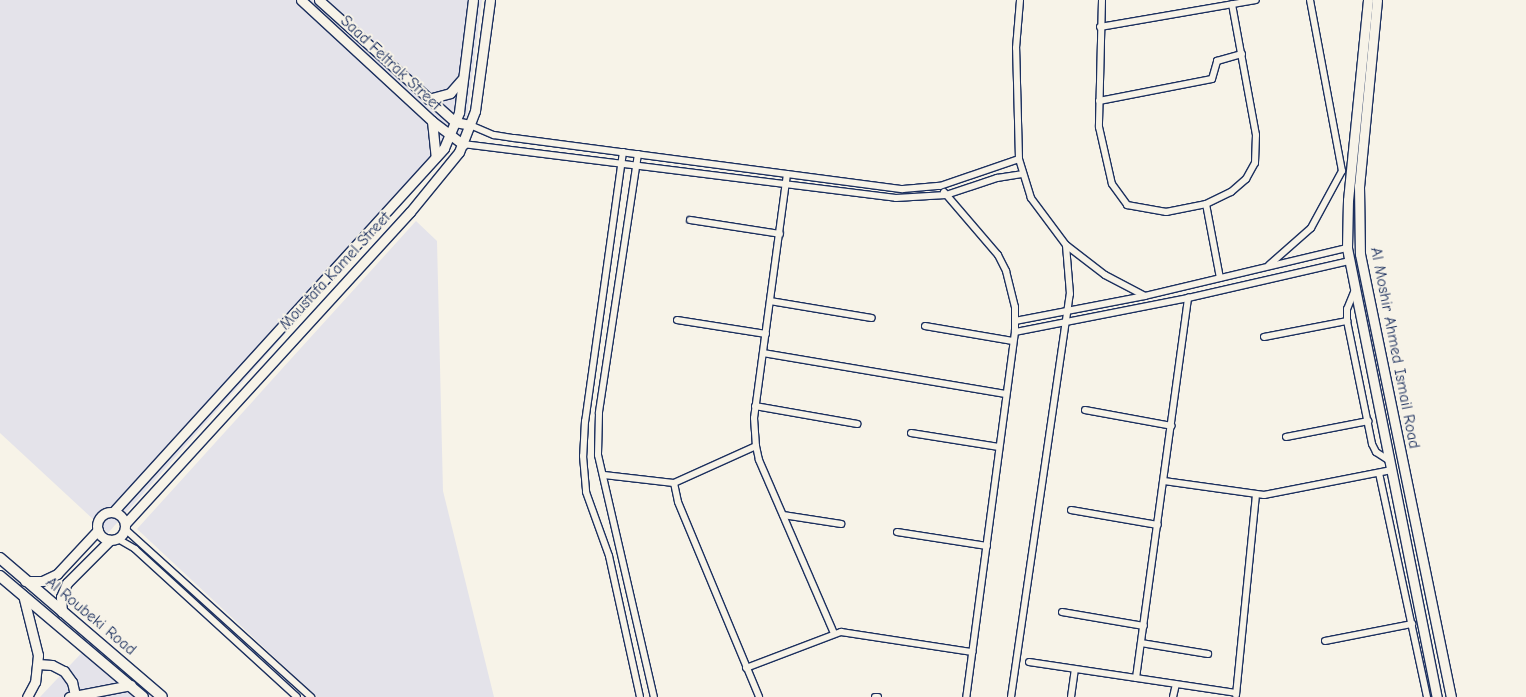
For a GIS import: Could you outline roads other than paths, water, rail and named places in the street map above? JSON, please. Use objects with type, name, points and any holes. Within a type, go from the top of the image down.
[{"type":"main road","name":"Al Roubeki Road","points":[[0,558],[162,697]]},
{"type":"main road","name":"Al Roubeki Road","points":[[0,576],[143,697]]},
{"type":"street","name":"Saad Feltrak Street","points":[[301,0],[450,137],[463,144]]},
{"type":"street","name":"Saad Feltrak Street","points":[[319,0],[455,122],[470,125]]},
{"type":"street","name":"Moustafa Kamel Street","points":[[113,512],[436,157],[450,137],[455,122],[464,75],[473,0]]},
{"type":"street","name":"Moustafa Kamel Street","points":[[125,527],[410,212],[463,144],[476,111],[490,0]]},
{"type":"street","points":[[1020,0],[1016,48],[1019,159],[1022,174],[1031,198],[1066,246],[1105,275],[1145,296]]},
{"type":"street","points":[[1102,0],[1100,27],[1100,138],[1112,184],[1121,200],[1142,209],[1166,212],[1206,204],[1239,186],[1251,172],[1257,154],[1242,54],[1232,4]]},
{"type":"street","points":[[1100,27],[1256,0]]},
{"type":"street","points":[[1266,267],[1311,228],[1346,172],[1310,0]]},
{"type":"street","name":"Al Moshir Ahmed Ismail Road","points":[[1368,0],[1346,172],[1347,247],[1354,292],[1437,697]]},
{"type":"street","name":"Al Moshir Ahmed Ismail Road","points":[[1377,0],[1359,186],[1359,244],[1451,697]]},
{"type":"street","points":[[1099,100],[1212,79],[1217,61],[1242,54]]},
{"type":"street","points":[[376,69],[385,60]]},
{"type":"street","points":[[389,81],[398,72]]},
{"type":"street","points":[[428,99],[450,93],[464,75]]},
{"type":"street","points":[[432,120],[436,157]]},
{"type":"street","points":[[470,125],[494,135],[514,138],[904,189],[940,186],[1019,159]]},
{"type":"street","points":[[513,149],[514,138]]},
{"type":"street","points":[[463,144],[622,162],[785,185],[896,198],[946,195],[1003,176],[1022,174]]},
{"type":"street","points":[[623,152],[585,421],[583,456],[586,492],[608,556],[640,697]]},
{"type":"street","points":[[638,154],[598,421],[598,455],[654,697]]},
{"type":"street","points":[[787,174],[756,406],[756,446],[834,633]]},
{"type":"street","points":[[940,186],[998,254],[1012,289],[1015,321],[966,697]]},
{"type":"street","points":[[1206,204],[1220,278]]},
{"type":"street","points":[[690,220],[780,234]]},
{"type":"street","points":[[1015,321],[1069,309],[1145,296],[1359,244]]},
{"type":"street","points":[[1011,697],[1069,309],[1066,246]]},
{"type":"street","points":[[1015,332],[1067,320],[1188,298],[1350,261]]},
{"type":"street","points":[[1164,481],[1256,495],[1380,473],[1391,466],[1376,452],[1368,421],[1347,321],[1347,309],[1354,292]]},
{"type":"street","points":[[1136,678],[1172,426],[1188,298]]},
{"type":"street","points":[[770,302],[872,318]]},
{"type":"street","points":[[678,320],[766,334]]},
{"type":"street","points":[[1264,337],[1347,321]]},
{"type":"street","points":[[925,326],[1013,341]]},
{"type":"street","points":[[763,353],[1006,394]]},
{"type":"street","points":[[756,406],[857,424]]},
{"type":"street","points":[[1085,410],[1172,426]]},
{"type":"street","points":[[1286,437],[1368,421]]},
{"type":"street","points":[[910,433],[999,447]]},
{"type":"street","points":[[604,475],[674,483],[756,446]]},
{"type":"street","points":[[1380,473],[1427,697]]},
{"type":"street","points":[[674,483],[678,502],[759,697]]},
{"type":"street","points":[[1029,662],[1236,695],[1256,495]]},
{"type":"street","points":[[1071,510],[1158,525]]},
{"type":"street","points":[[25,581],[42,581],[57,574],[98,530],[100,518],[113,512],[120,515],[125,527],[311,697]]},
{"type":"street","points":[[784,514],[841,524]]},
{"type":"street","points":[[62,612],[61,597],[67,583],[114,540],[125,527]]},
{"type":"street","points":[[98,530],[102,537],[135,549],[297,697]]},
{"type":"street","points":[[897,532],[987,546]]},
{"type":"street","points":[[23,595],[35,635],[38,664],[35,682],[27,697]]},
{"type":"street","points":[[1062,612],[1144,626]]},
{"type":"street","points":[[1325,641],[1412,624]]},
{"type":"street","points":[[746,668],[834,633],[849,632],[972,652]]},
{"type":"street","points":[[1142,643],[1208,654]]},
{"type":"street","points":[[38,664],[52,664],[64,671],[72,682],[72,696],[130,685]]},
{"type":"street","points":[[1072,697],[1075,669]]},
{"type":"street","points":[[1173,697],[1176,684]]}]
